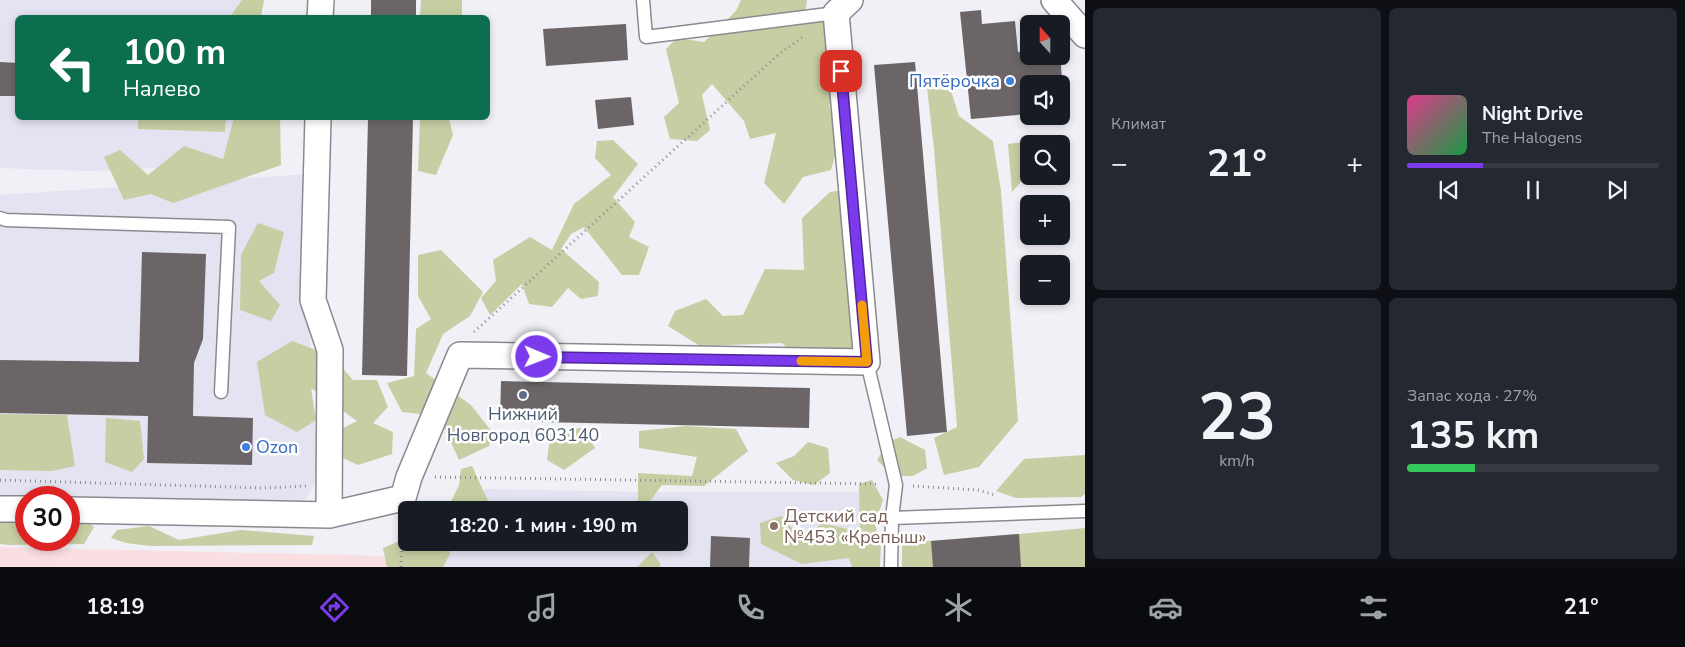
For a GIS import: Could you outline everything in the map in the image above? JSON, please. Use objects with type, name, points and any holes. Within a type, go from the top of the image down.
[{"type":"street","points":[[320,15],[321,0]]},
{"type":"street","points":[[1054,0],[1085,35]]},
{"type":"street","points":[[80,510],[329,515],[406,487],[460,355],[867,362],[843,7]]},
{"type":"street","points":[[318,120],[313,300],[330,350],[329,515]]},
{"type":"street","points":[[0,508],[15,509]]},
{"type":"lane","points":[[643,0],[646,37],[843,7]]},
{"type":"lane","points":[[0,218],[6,220],[229,227],[220,392]]},
{"type":"lane","points":[[867,362],[896,485],[892,518],[891,567]]},
{"type":"lane","points":[[892,518],[1085,511]]},
{"type":"path","points":[[460,355],[467,338],[778,56],[807,34]]},
{"type":"path","points":[[0,480],[264,488],[329,485]]},
{"type":"path","points":[[401,567],[406,487],[896,485],[978,490],[1002,497]]},
{"type":"shaded area","points":[[0,0],[255,0],[255,15],[15,15],[15,120],[252,120],[250,164],[87,171],[0,168]]},
{"type":"shaded area","points":[[310,174],[310,367],[319,475],[306,499],[286,505],[80,499],[80,486],[15,486],[15,496],[0,496],[0,195]]},
{"type":"shaded area","name":"Детский сад №453 «Крепыш»","points":[[484,489],[651,492],[868,492],[868,567],[444,567],[445,551],[688,551],[688,501],[484,501]]},
{"type":"shaded area","points":[[0,547],[15,547],[15,551],[80,551],[80,549],[391,556],[391,567],[0,567]]},
{"type":"green space","points":[[242,0],[264,0],[261,15],[231,15]]},
{"type":"green space","points":[[421,0],[462,0],[462,15],[420,15]]},
{"type":"green space","points":[[741,0],[807,0],[805,13],[837,29],[846,85],[829,105],[840,138],[831,170],[803,177],[784,204],[764,183],[776,133],[750,139],[744,121],[712,84],[702,95],[710,130],[697,141],[670,139],[664,117],[679,103],[666,49],[677,38],[704,42],[736,11]]},
{"type":"green space","points":[[927,88],[951,91],[959,116],[993,141],[1001,191],[1018,421],[979,467],[944,475],[934,438],[957,427],[934,149]]},
{"type":"green space","points":[[138,120],[226,120],[225,132],[138,129]]},
{"type":"green space","points":[[233,120],[280,120],[281,165],[173,203],[151,194],[124,200],[104,157],[120,150],[148,175],[184,146],[223,159]]},
{"type":"green space","points":[[420,120],[449,120],[453,135],[436,175],[418,171]]},
{"type":"green space","points":[[613,140],[638,164],[613,197],[635,222],[629,237],[649,247],[639,275],[622,275],[584,227],[571,234],[561,249],[599,282],[598,296],[581,299],[568,288],[552,307],[529,304],[522,284],[490,315],[481,298],[496,281],[493,260],[530,237],[552,250],[574,204],[611,175],[595,158],[597,141]]},
{"type":"green space","points":[[1020,143],[1020,183],[1012,192],[1008,144]]},
{"type":"green space","points":[[862,187],[875,353],[840,375],[800,359],[782,343],[700,346],[668,326],[675,311],[706,299],[723,316],[743,315],[765,269],[804,270],[802,218],[830,192]]},
{"type":"green space","points":[[258,223],[284,232],[274,273],[259,281],[280,305],[271,321],[240,310],[241,255]]},
{"type":"green space","points":[[441,250],[483,292],[470,316],[443,334],[426,373],[471,405],[492,432],[489,446],[459,460],[439,416],[402,412],[387,383],[414,376],[416,329],[431,319],[418,296],[418,255]]},
{"type":"green space","points":[[292,341],[332,356],[353,380],[377,380],[388,407],[373,423],[393,432],[392,454],[358,465],[328,451],[331,434],[357,421],[311,388],[316,420],[297,432],[265,415],[257,362]]},
{"type":"green space","points":[[0,414],[67,415],[75,466],[52,471],[0,470]]},
{"type":"green space","points":[[106,418],[140,421],[144,459],[132,472],[105,462]]},
{"type":"green space","points":[[685,426],[736,429],[748,451],[704,486],[662,485],[650,501],[638,501],[638,473],[692,476],[697,457],[639,448],[639,431]]},
{"type":"green space","points":[[582,428],[595,448],[564,470],[547,460],[551,431]]},
{"type":"green space","points":[[900,437],[925,450],[927,468],[913,476],[893,476],[877,460],[888,442]]},
{"type":"green space","points":[[808,442],[828,448],[830,473],[814,485],[793,480],[776,463],[794,456]]},
{"type":"green space","points":[[1085,455],[1085,494],[1081,497],[1016,498],[996,491],[1024,459]]},
{"type":"green space","points":[[472,466],[488,501],[451,501],[459,485],[461,469]]},
{"type":"green space","points":[[872,480],[883,500],[875,525],[881,542],[880,567],[852,567],[849,558],[802,564],[761,544],[760,523],[781,516],[802,539],[822,523],[860,532],[859,484]]},
{"type":"green space","points":[[0,519],[15,520],[15,545],[0,544]]},
{"type":"green space","points":[[80,521],[87,521],[94,527],[84,544],[80,544]]},
{"type":"green space","points":[[149,526],[179,540],[241,530],[314,536],[312,545],[151,546],[126,543],[111,538],[117,530]]},
{"type":"green space","points":[[1085,528],[1085,567],[902,567],[902,543]]},
{"type":"green space","points":[[398,541],[398,551],[449,551],[450,554],[443,567],[387,567],[383,548]]},
{"type":"green space","points":[[652,552],[660,563],[660,567],[637,567]]},
{"type":"building","points":[[371,0],[416,0],[416,15],[371,15]]},
{"type":"building","points":[[981,10],[982,24],[1015,21],[1020,65],[1061,65],[1062,75],[1020,75],[1020,115],[971,119],[960,12]]},
{"type":"building","points":[[626,24],[628,60],[546,66],[543,29]]},
{"type":"building","points":[[0,62],[15,63],[15,96],[0,96]]},
{"type":"building","points":[[915,62],[947,432],[907,436],[874,65]]},
{"type":"building","points":[[631,97],[634,125],[598,129],[595,100]]},
{"type":"building","points":[[368,120],[413,120],[407,376],[362,375]]},
{"type":"building","points":[[142,252],[206,254],[203,339],[194,363],[193,416],[253,418],[252,465],[147,463],[148,416],[0,413],[0,360],[139,362]]},
{"type":"building","points":[[501,381],[810,388],[809,428],[500,421]]},
{"type":"building","points":[[1019,534],[1021,567],[933,567],[931,541]]},
{"type":"building","points":[[711,536],[750,538],[749,567],[710,567]]},
{"type":"slow traffic","points":[[801,361],[867,362],[862,305]]},
{"type":"place","name":"Пятёрочка","points":[[1010,81]]},
{"type":"place","name":"Нижний Новгород 603140","points":[[523,395]]},
{"type":"place","name":"Ozon","points":[[246,447]]},
{"type":"place","name":"Детский сад №453 «Крепыш»","points":[[774,526]]},
{"type":"route","points":[[537,357],[867,362],[841,71]]}]
